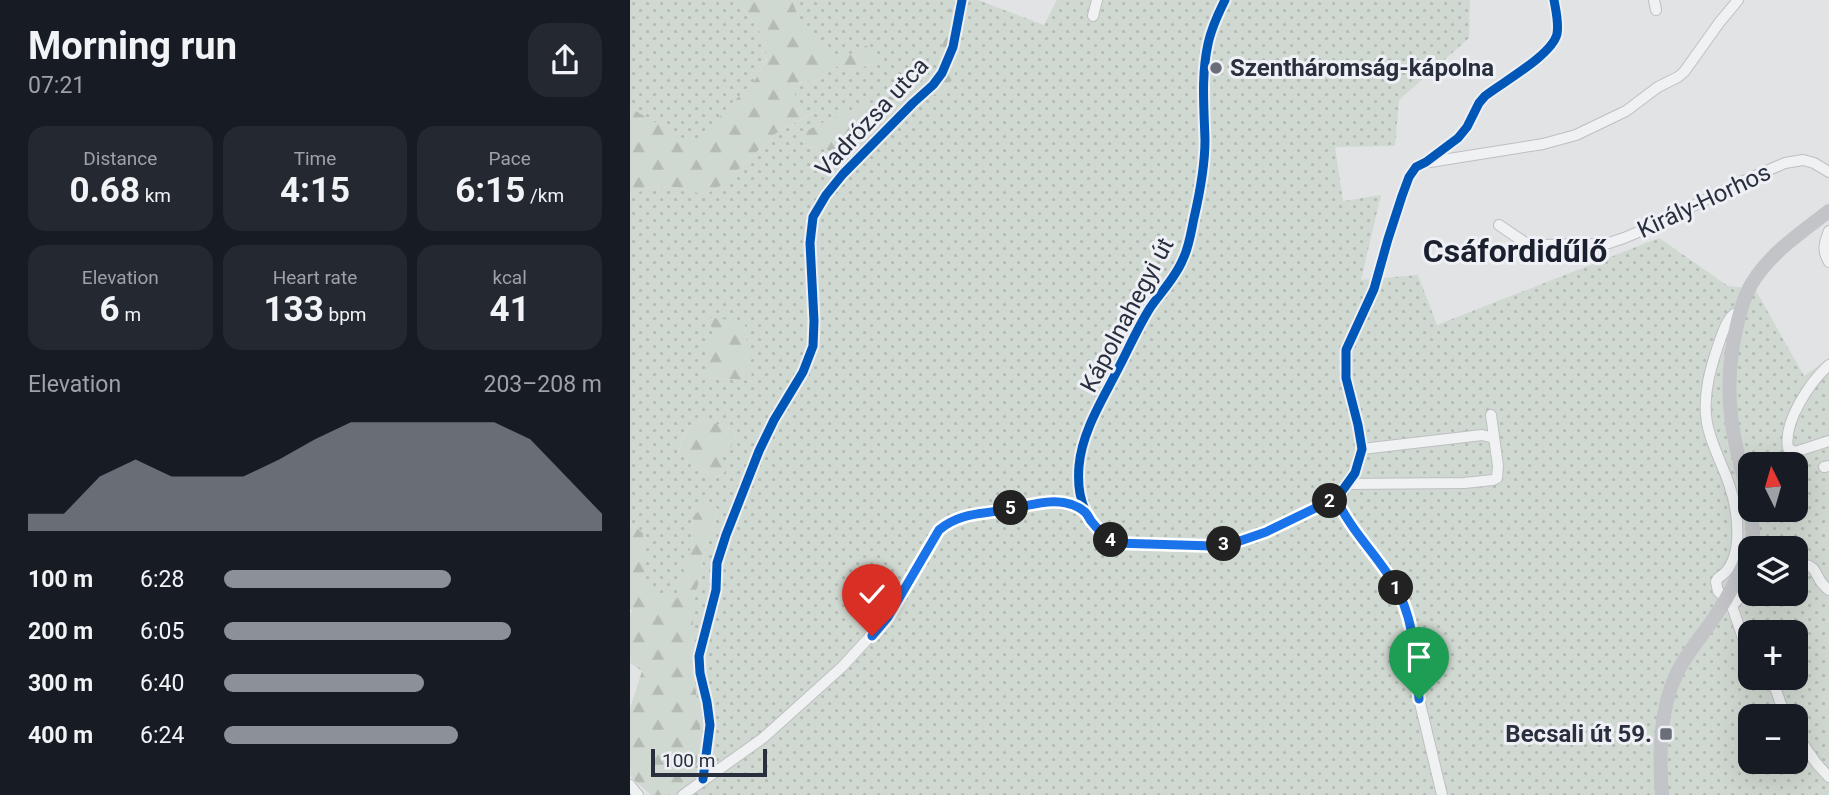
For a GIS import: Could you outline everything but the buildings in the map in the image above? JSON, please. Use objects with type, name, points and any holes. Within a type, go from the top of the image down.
[{"type":"main road","points":[[1738,454],[1728,393],[1731,359],[1741,311],[1750,287],[1762,270],[1829,211]]},
{"type":"main road","points":[[1662,795],[1662,739],[1671,690],[1689,652],[1729,603],[1738,579]]},
{"type":"street","name":"Vadrózsa utca","points":[[703,779],[710,724],[699,656],[716,590],[717,563],[759,451],[803,372],[813,346],[810,243],[813,217],[843,174],[942,73],[953,47],[962,0]]},
{"type":"street","points":[[1093,16],[1097,0]]},
{"type":"street","name":"Kápolnahegyi út","points":[[1085,512],[1079,483],[1084,439],[1148,311],[1183,260],[1191,235],[1205,156],[1203,84],[1208,43],[1225,0]]},
{"type":"street","points":[[683,795],[763,737],[842,667],[888,617],[939,530],[958,517],[1049,501],[1061,502],[1085,512],[1104,535],[1115,543],[1213,546],[1253,538],[1336,498],[1355,473],[1362,449],[1346,378],[1346,350],[1374,289],[1409,177],[1416,167],[1463,133],[1485,96],[1539,58],[1552,45],[1558,27],[1554,0]]},
{"type":"street","points":[[1426,162],[1560,140],[1615,117],[1684,72],[1718,23],[1738,0]]},
{"type":"street","name":"Király-Horhos","points":[[1499,225],[1527,244],[1608,243],[1655,225],[1785,163],[1803,160],[1829,172]]},
{"type":"street","points":[[1829,231],[1824,241],[1825,256],[1829,262]]},
{"type":"street","points":[[1738,626],[1729,603],[1718,592],[1716,582],[1732,564],[1737,542],[1737,522],[1730,485],[1712,443],[1706,406],[1707,387],[1724,327],[1734,313],[1741,311]]},
{"type":"street","points":[[1829,365],[1805,393],[1787,438],[1788,448],[1795,452],[1829,441]]},
{"type":"street","points":[[1347,484],[1464,483],[1493,480],[1497,478],[1499,466],[1491,415]]},
{"type":"street","points":[[1362,449],[1482,435],[1494,438]]},
{"type":"street","points":[[1336,498],[1353,529],[1392,579],[1406,608],[1419,699],[1442,795]]},
{"type":"street","points":[[1808,564],[1829,590]]},
{"type":"street","points":[[1729,603],[1738,596]]},
{"type":"street","points":[[1808,751],[1829,777]]},
{"type":"street","points":[[630,785],[638,795]]},
{"type":"green space","points":[[630,0],[737,0],[759,31],[767,57],[755,80],[725,110],[697,146],[632,109],[630,117]]},
{"type":"green space","points":[[737,0],[792,0],[797,13],[848,55],[867,45],[879,62],[854,70],[838,66],[818,80],[792,84],[813,113],[775,134],[725,183],[705,195],[680,188],[656,186],[630,195],[632,108],[725,110],[755,80],[767,58],[759,31]]},
{"type":"green space","points":[[792,0],[978,0],[1044,25],[1057,0],[1470,0],[1469,38],[1399,100],[1395,146],[1335,147],[1343,201],[1381,195],[1361,280],[1418,275],[1437,325],[1659,238],[1728,286],[1755,289],[1804,376],[1829,358],[1829,795],[668,795],[689,783],[698,761],[701,732],[690,658],[693,600],[701,576],[705,547],[718,509],[707,501],[693,517],[691,545],[677,598],[650,593],[643,566],[643,533],[630,523],[630,195],[656,186],[680,188],[705,195],[725,183],[775,134],[812,114],[798,104],[792,84],[818,80],[838,66],[854,70],[879,62],[866,45],[846,55],[826,52],[805,29]],"holes":[[[950,7],[966,9],[954,78],[943,91],[909,106],[852,162],[825,149],[804,145],[798,135],[832,118],[928,80],[938,70]],[[707,317],[745,322],[748,361],[753,381],[708,377],[706,355],[708,346],[716,336]],[[697,421],[722,426],[736,433],[732,446],[721,455],[725,472],[715,478],[694,468],[679,452],[684,434]]]},
{"type":"green space","points":[[950,6],[966,9],[954,78],[943,91],[909,106],[851,162],[825,149],[804,145],[797,135],[832,118],[882,100],[938,70]]},
{"type":"green space","points":[[707,316],[745,321],[748,361],[754,381],[707,377]]},
{"type":"green space","points":[[697,421],[718,424],[736,433],[725,472],[714,478],[694,468],[679,452],[684,435]]},
{"type":"green space","points":[[707,501],[718,509],[705,547],[701,576],[693,600],[690,658],[701,732],[698,761],[689,783],[668,795],[651,795],[630,774],[630,708],[642,671],[630,663],[630,523],[643,533],[643,566],[691,545],[693,517]]},
{"type":"cycle path","points":[[703,779],[710,725],[699,656],[716,590],[717,563],[759,451],[803,372],[813,346],[810,243],[813,217],[843,174],[942,73],[953,47],[962,0]]},
{"type":"cycle path","points":[[1225,0],[1209,38],[1204,68],[1204,160],[1187,249],[1180,266],[1138,330],[1094,416],[1081,453],[1079,490],[1085,510],[1097,528],[1115,543],[1213,546],[1234,543],[1266,532],[1337,498],[1355,473],[1362,449],[1346,378],[1346,350],[1374,289],[1409,177],[1416,167],[1458,138],[1485,96],[1546,51],[1557,34],[1554,0]]},
{"type":"place","name":"Szentháromság-kápolna","points":[[1216,68]]},
{"type":"place","name":"Becsali út 59.","points":[[1666,734]]},
{"type":"district","name":"Csáfordidűlő","points":[[1515,251]]},
{"type":"route","points":[[872,636],[888,617],[939,530],[958,517],[1037,502],[1061,502],[1085,512],[1104,535],[1115,543],[1213,546],[1253,538],[1336,498],[1353,529],[1392,579],[1406,608],[1419,699]]}]
